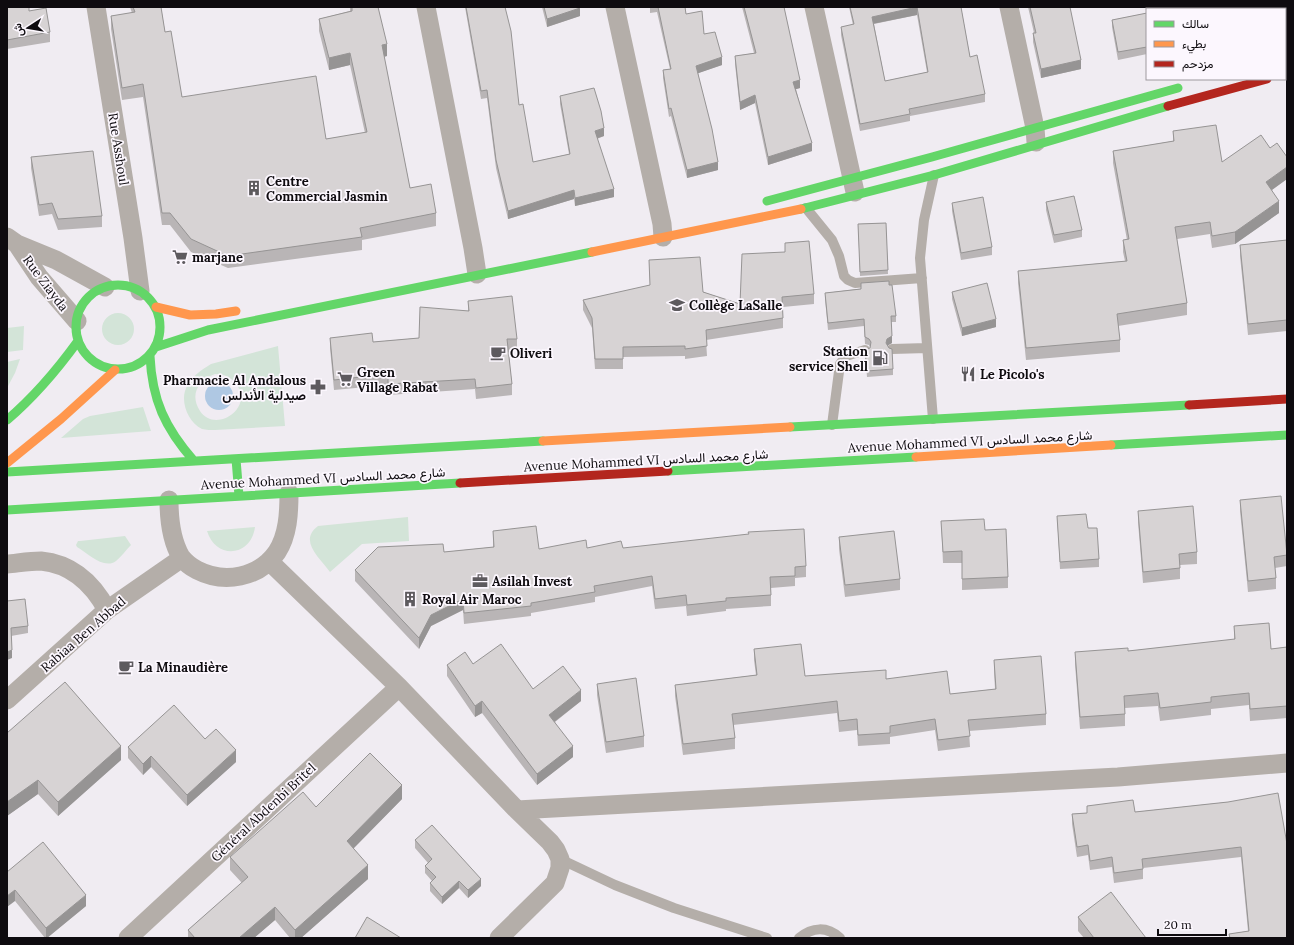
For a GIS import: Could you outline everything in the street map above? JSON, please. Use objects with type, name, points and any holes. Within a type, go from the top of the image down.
[{"type":"main road","points":[[156,347],[208,330],[476,265],[662,227],[806,208],[854,187],[932,158],[1036,137],[1216,86],[1260,80]]},
{"type":"main road","points":[[757,204],[801,193],[934,175],[1036,137],[1184,87]]},
{"type":"main road","points":[[117,285],[129,286],[140,291],[149,298],[156,307],[159,317],[161,327],[156,347],[150,356],[140,364],[128,368],[115,370],[100,365],[86,355],[78,341],[76,321],[81,307],[91,295],[105,287],[117,285]]},
{"type":"main road","points":[[156,307],[190,315],[216,314],[246,309]]},
{"type":"main road","points":[[7,420],[43,387],[78,341]]},
{"type":"main road","points":[[150,356],[150,375],[154,395],[161,414],[181,447],[194,461]]},
{"type":"main road","points":[[7,463],[61,419],[115,370]]},
{"type":"main road","name":"Avenue Mohammed VI شارع محمد السادس","points":[[7,472],[1287,399]]},
{"type":"main road","name":"Avenue Mohammed VI شارع محمد السادس","points":[[7,510],[1287,435]]},
{"type":"main road","points":[[236,459],[240,496]]},
{"type":"street","name":"Rue Asshoul","points":[[96,7],[140,291]]},
{"type":"street","points":[[426,7],[476,265]]},
{"type":"street","points":[[616,7],[662,227]]},
{"type":"street","points":[[814,7],[854,187]]},
{"type":"street","points":[[1009,7],[1036,137]]},
{"type":"street","name":"Rue Ziayda","points":[[12,240],[56,260],[105,287]]},
{"type":"street","name":"Rue Ziayda","points":[[12,240],[76,321]]},
{"type":"street","points":[[169,500],[171,530],[175,544],[182,558],[192,567],[204,574],[218,578],[232,578],[258,570],[277,552],[285,533],[290,493]]},
{"type":"street","name":"Rabiaa Ben Abbad","points":[[7,700],[106,610],[182,558]]},
{"type":"street","points":[[7,564],[40,561],[69,569],[91,586],[100,598],[106,610]]},
{"type":"street","points":[[269,561],[398,687],[550,842],[556,850],[560,859],[560,868],[555,883],[499,938]]},
{"type":"street","name":"Général Abdenbi Britel","points":[[128,938],[398,687]]},
{"type":"street","points":[[517,810],[1110,777],[1287,763]]},
{"type":"lane","points":[[932,158],[934,175],[921,239],[920,258],[933,419]]},
{"type":"lane","points":[[801,193],[806,208],[832,240],[839,256],[844,276],[848,280],[855,283],[922,278]]},
{"type":"lane","points":[[892,349],[927,348]]},
{"type":"lane","points":[[832,425],[840,364],[846,356],[865,350]]},
{"type":"lane","points":[[560,859],[615,885],[667,905],[767,938]]},
{"type":"lane","points":[[799,938],[807,932],[816,929],[834,933],[840,938]]},
{"type":"green space","points":[[115,313],[121,313],[130,317],[134,329],[130,341],[121,345],[115,345],[106,341],[102,332],[102,326],[106,317]]},
{"type":"green space","points":[[24,326],[23,350],[7,352],[7,328]]},
{"type":"green space","points":[[278,346],[285,426],[207,430],[197,426],[187,413],[184,402],[185,391],[192,379],[211,364]],"holes":[[[218,374],[232,379],[241,393],[240,402],[237,409],[231,415],[223,419],[215,420],[207,417],[200,411],[195,399],[197,388],[200,384],[209,377]]]},
{"type":"green space","points":[[20,359],[15,373],[7,388],[7,362]]},
{"type":"green space","points":[[143,407],[151,431],[61,438],[83,419],[90,416]]},
{"type":"green space","points":[[408,517],[409,541],[362,544],[330,572],[310,543],[312,532],[318,526]]},
{"type":"green space","points":[[255,527],[252,537],[247,544],[240,549],[233,551],[218,547],[211,540],[207,531]]},
{"type":"green space","points":[[125,536],[131,545],[116,561],[111,563],[96,560],[76,545],[78,541]]},
{"type":"water","points":[[219,382],[229,386],[233,396],[229,406],[219,410],[209,406],[205,396],[209,386]]},
{"type":"building","points":[[7,7],[29,7],[29,11],[46,8],[50,32],[7,40]]},
{"type":"building","points":[[133,7],[161,7],[165,32],[171,31],[182,97],[316,76],[326,139],[367,132],[350,53],[329,58],[319,19],[352,11],[352,7],[378,7],[387,44],[382,45],[410,188],[431,184],[436,213],[360,228],[362,237],[228,256],[191,239],[170,213],[162,213],[143,84],[122,88],[111,16],[135,12]]},
{"type":"building","points":[[466,7],[505,7],[511,31],[519,105],[523,104],[533,162],[570,154],[560,96],[594,88],[601,111],[604,128],[595,131],[614,189],[575,198],[574,190],[508,211],[496,160],[487,90],[481,91]]},
{"type":"building","points":[[544,7],[579,7],[580,8],[547,19]]},
{"type":"building","points":[[658,7],[685,7],[686,14],[702,11],[704,34],[715,32],[722,57],[696,66],[712,129],[718,162],[687,170],[671,108],[669,109],[663,70],[671,69]]},
{"type":"building","points":[[744,7],[784,7],[800,80],[793,82],[812,143],[768,157],[755,95],[740,102],[735,56],[756,53]]},
{"type":"building","points":[[850,7],[917,7],[961,7],[970,57],[977,55],[985,94],[909,109],[910,114],[860,124],[841,27],[854,24]],"holes":[[[917,7],[928,72],[885,81],[872,17]]]},
{"type":"building","points":[[1030,7],[1070,7],[1081,60],[1041,69],[1033,33],[1036,33]]},
{"type":"building","points":[[1265,7],[1266,8],[1232,8]]},
{"type":"building","points":[[1146,13],[1146,47],[1118,52],[1112,20]]},
{"type":"building","points":[[1216,125],[1222,162],[1261,135],[1270,148],[1277,143],[1287,157],[1287,167],[1266,182],[1279,201],[1235,232],[1212,236],[1210,222],[1175,227],[1187,303],[1117,314],[1120,340],[1026,348],[1018,271],[1127,261],[1123,240],[1129,239],[1113,151],[1174,141],[1173,131]]},
{"type":"building","points":[[93,151],[102,216],[58,219],[52,203],[39,205],[31,157]]},
{"type":"building","points":[[1074,196],[1082,230],[1054,235],[1046,202]]},
{"type":"building","points":[[983,197],[992,247],[961,253],[952,203]]},
{"type":"building","points":[[886,223],[888,270],[860,272],[858,224]]},
{"type":"building","points":[[1287,240],[1287,320],[1248,324],[1240,245]]},
{"type":"building","points":[[809,241],[814,294],[782,297],[783,318],[706,330],[707,346],[685,349],[685,346],[623,347],[623,359],[595,359],[592,318],[583,300],[650,285],[649,260],[700,257],[703,292],[740,304],[742,254],[785,252],[785,243]]},
{"type":"building","points":[[889,281],[889,285],[892,285],[896,316],[891,316],[892,336],[887,339],[886,343],[889,348],[892,349],[893,369],[867,371],[865,350],[870,348],[871,342],[865,337],[864,319],[828,323],[825,293],[861,289],[861,283]]},
{"type":"building","points":[[987,283],[996,319],[962,328],[952,292]]},
{"type":"building","points":[[512,296],[517,339],[507,339],[512,384],[476,388],[475,379],[388,384],[388,374],[334,380],[330,338],[372,333],[373,342],[419,338],[420,307],[469,311],[468,301]]},
{"type":"building","points":[[1281,496],[1287,555],[1274,557],[1276,578],[1248,581],[1240,500]]},
{"type":"building","points":[[1193,506],[1197,552],[1179,554],[1180,568],[1143,572],[1138,511]]},
{"type":"building","points":[[1086,514],[1088,528],[1097,528],[1099,559],[1060,562],[1057,516]]},
{"type":"building","points":[[984,519],[985,530],[1006,529],[1008,577],[962,579],[962,551],[943,552],[941,521]]},
{"type":"building","points":[[536,526],[539,549],[586,540],[587,548],[621,541],[623,548],[749,534],[748,532],[804,529],[806,566],[795,567],[795,576],[770,577],[771,595],[726,598],[726,601],[687,605],[686,595],[655,599],[652,576],[594,586],[595,592],[531,603],[531,606],[464,613],[463,599],[431,615],[419,638],[355,570],[378,547],[443,544],[444,552],[494,547],[493,531]]},
{"type":"building","points":[[894,531],[900,579],[845,585],[839,537]]},
{"type":"building","points":[[25,599],[28,626],[11,628],[12,650],[7,652],[7,601]]},
{"type":"building","points":[[1269,623],[1271,649],[1287,647],[1287,706],[1250,709],[1249,693],[1211,697],[1211,702],[1160,708],[1158,693],[1124,696],[1125,714],[1080,717],[1075,652],[1128,648],[1128,651],[1235,639],[1234,626]]},
{"type":"building","points":[[501,644],[533,689],[563,666],[581,690],[549,715],[573,746],[537,774],[482,701],[475,706],[447,665],[465,652],[473,664]]},
{"type":"building","points":[[801,644],[805,676],[886,670],[886,679],[947,671],[950,694],[996,689],[994,660],[1041,656],[1046,714],[968,720],[970,736],[938,740],[935,719],[890,726],[890,733],[858,735],[857,719],[839,721],[837,701],[732,714],[735,738],[683,744],[675,685],[757,675],[754,649]]},
{"type":"building","points":[[636,678],[644,736],[606,742],[597,684]]},
{"type":"building","points":[[65,682],[121,746],[58,802],[38,780],[7,802],[7,733]]},
{"type":"building","points":[[174,705],[205,739],[216,729],[236,750],[187,795],[151,756],[143,764],[128,747]]},
{"type":"building","points":[[370,753],[402,785],[347,841],[368,865],[295,930],[275,907],[239,938],[195,938],[188,930],[248,877],[230,857],[303,792],[316,807]]},
{"type":"building","points":[[1278,793],[1287,844],[1287,938],[1230,938],[1229,934],[1249,931],[1241,847],[1142,859],[1143,869],[1114,873],[1112,857],[1090,861],[1088,845],[1077,847],[1072,814],[1087,813],[1087,806],[1133,800],[1135,812],[1228,802]]},
{"type":"building","points":[[432,825],[481,879],[468,890],[459,881],[442,897],[430,883],[436,877],[425,866],[432,859],[415,840]]},
{"type":"building","points":[[43,842],[86,895],[46,928],[15,890],[7,896],[7,872]]},
{"type":"building","points":[[1111,892],[1146,938],[1094,938],[1078,917]]},
{"type":"building","points":[[367,917],[401,938],[355,938]]},
{"type":"traffic: fast","points":[[767,201],[932,157],[1178,88]]},
{"type":"traffic: fast","points":[[801,209],[934,175],[1168,106]]},
{"type":"traffic: fast","points":[[156,347],[208,330],[592,252]]},
{"type":"traffic: fast","points":[[118,285],[134,288],[148,297],[157,311],[160,327],[157,343],[148,357],[134,366],[118,369],[102,366],[88,357],[79,343],[76,327],[79,311],[88,297],[102,288],[118,285]]},
{"type":"traffic: fast","points":[[7,420],[45,383],[78,341]]},
{"type":"traffic: fast","points":[[150,356],[151,372],[157,400],[162,413],[175,437],[194,461]]},
{"type":"traffic: fast","points":[[790,427],[1189,405]]},
{"type":"traffic: fast","points":[[1111,445],[1287,435]]},
{"type":"traffic: fast","points":[[7,472],[543,441]]},
{"type":"traffic: fast","points":[[668,471],[916,457]]},
{"type":"traffic: fast","points":[[236,459],[239,496]]},
{"type":"traffic: fast","points":[[7,510],[460,483]]},
{"type":"traffic: slow","points":[[592,252],[801,209]]},
{"type":"traffic: slow","points":[[156,307],[190,315],[216,314],[236,311]]},
{"type":"traffic: slow","points":[[7,463],[61,419],[115,370]]},
{"type":"traffic: slow","points":[[543,441],[790,427]]},
{"type":"traffic: slow","points":[[916,457],[1111,445]]},
{"type":"traffic: jam","points":[[1168,106],[1263,80]]},
{"type":"traffic: jam","points":[[1189,405],[1287,399]]},
{"type":"traffic: jam","points":[[460,483],[668,471]]},
{"type":"place","name":"Centre Commercial Jasmin","points":[[254,188]]},
{"type":"place","name":"marjane","points":[[180,257]]},
{"type":"place","name":"Collège LaSalle","points":[[677,305]]},
{"type":"place","name":"Oliveri","points":[[498,353]]},
{"type":"place","name":"Station service Shell","points":[[880,358]]},
{"type":"place","name":"Le Picolo's","points":[[968,374]]},
{"type":"place","name":"Green Village Rabat","points":[[345,379]]},
{"type":"place","name":"Pharmacie Al Andalous صيدلية الأندلس","points":[[318,387]]},
{"type":"place","name":"Asilah Invest","points":[[480,581]]},
{"type":"place","name":"Royal Air Maroc","points":[[410,599]]},
{"type":"place","name":"La Minaudière","points":[[126,667]]}]
